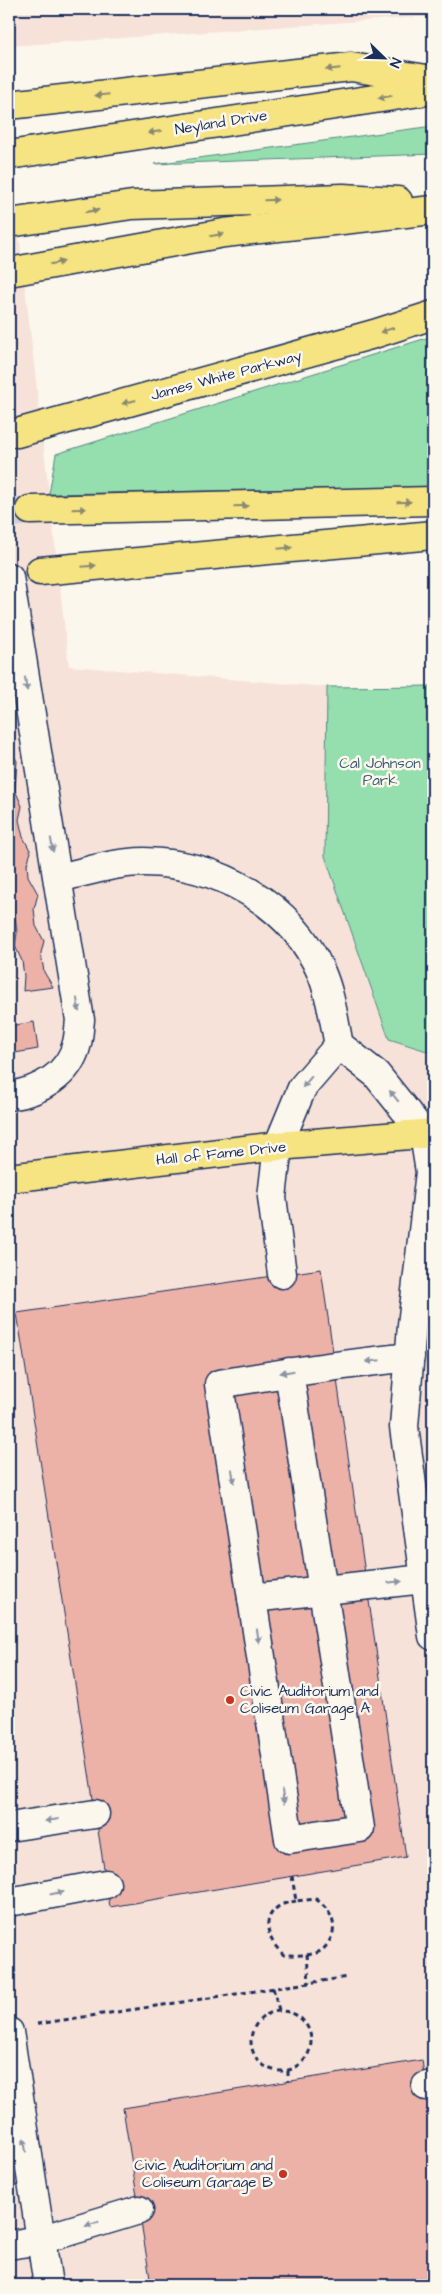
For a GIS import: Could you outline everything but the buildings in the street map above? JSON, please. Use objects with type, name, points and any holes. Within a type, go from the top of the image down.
[{"type":"main road","points":[[9,105],[351,67],[433,80]]},
{"type":"main road","name":"Neyland Drive","points":[[9,154],[433,90]]},
{"type":"main road","points":[[9,223],[132,204],[343,198],[433,204]]},
{"type":"main road","points":[[9,272],[224,234],[433,210]]},
{"type":"main road","name":"James White Parkway","points":[[18,433],[374,334],[433,315]]},
{"type":"main road","points":[[30,510],[433,501]]},
{"type":"main road","points":[[40,571],[433,535]]},
{"type":"main road","name":"Hall of Fame Drive","points":[[9,1178],[278,1146],[429,1134]]},
{"type":"street","points":[[9,577],[80,1020],[77,1044],[68,1064],[52,1081],[32,1092],[9,1096]]},
{"type":"street","points":[[58,878],[104,867],[142,862],[182,865],[217,874],[256,895],[285,921],[303,941],[321,971],[330,999],[339,1045],[376,1074],[429,1134],[429,1197],[410,1357],[404,1427],[433,1636]]},
{"type":"street","points":[[282,1274],[272,1197],[278,1146],[302,1088],[339,1045]]},
{"type":"street","points":[[289,1372],[360,1828],[289,1839],[219,1384],[289,1372],[410,1357]]},
{"type":"street","points":[[252,1598],[424,1579]]},
{"type":"street","points":[[9,1827],[95,1814]]},
{"type":"street","points":[[9,1902],[106,1884]]},
{"type":"street","points":[[19,2029],[40,2240],[48,2285]]},
{"type":"street","points":[[9,2245],[40,2240],[139,2210]]},
{"type":"path","points":[[292,1876],[296,1901]]},
{"type":"path","points":[[316,1899],[332,1916],[335,1926],[332,1937],[324,1949],[315,1953],[284,1955],[274,1947],[268,1936],[268,1923],[272,1914],[280,1905],[296,1901],[316,1899]]},
{"type":"path","points":[[306,1954],[309,1983]]},
{"type":"path","points":[[19,2029],[348,1977]]},
{"type":"path","points":[[273,1988],[279,2010]]},
{"type":"path","points":[[279,2010],[289,2011],[306,2022],[312,2042],[304,2061],[297,2068],[288,2071],[277,2072],[260,2063],[251,2046],[254,2026],[261,2018],[279,2010]]},
{"type":"path","points":[[288,2071],[288,2082]]},
{"type":"shaded area","points":[[9,9],[433,9],[433,16],[9,46]]},
{"type":"shaded area","points":[[9,148],[69,666],[327,687],[325,856],[389,1039],[433,1053],[433,2285],[9,2285]]},
{"type":"green space","points":[[433,126],[433,154],[154,164]]},
{"type":"green space","points":[[433,336],[433,487],[49,494],[56,454]]},
{"type":"green space","name":"Cal Johnson Park","points":[[433,686],[433,1053],[389,1039],[325,856],[327,687]]},
{"type":"tunnel","points":[[9,514],[30,510]]},
{"type":"place","name":"Civic Auditorium and Coliseum Garage A","points":[[230,1700]]},
{"type":"place","name":"Civic Auditorium and Coliseum Garage B","points":[[283,2174]]}]
